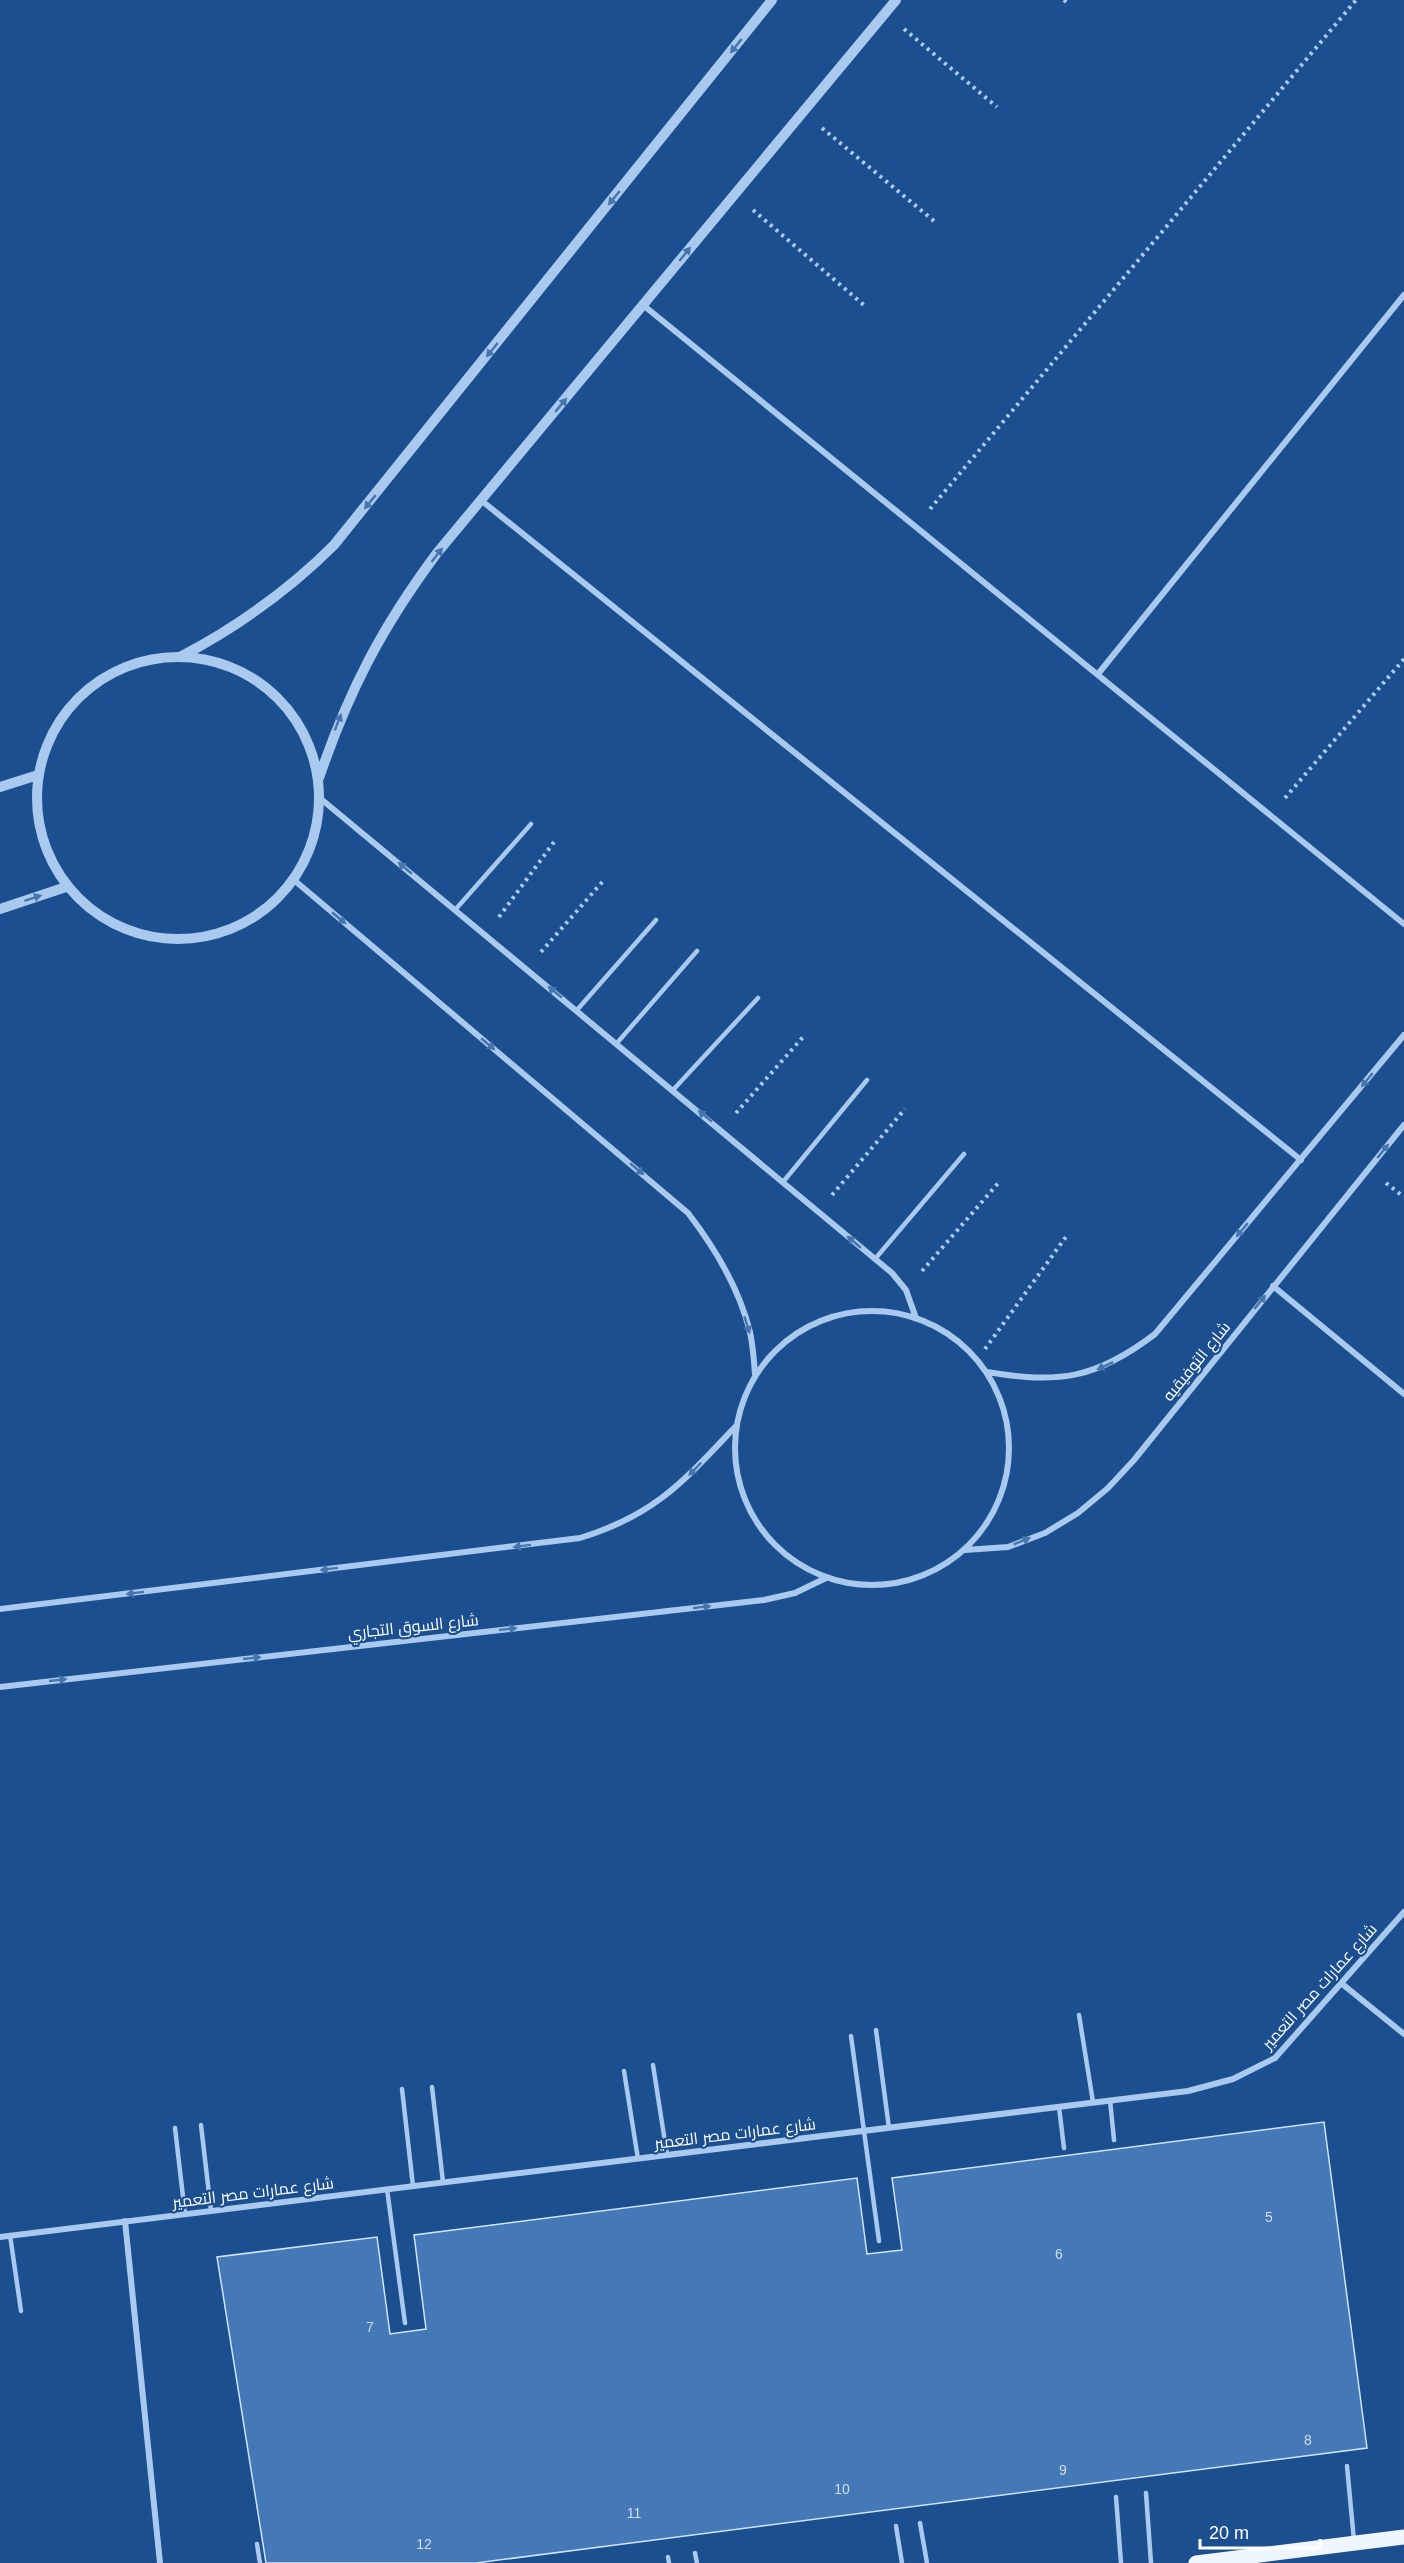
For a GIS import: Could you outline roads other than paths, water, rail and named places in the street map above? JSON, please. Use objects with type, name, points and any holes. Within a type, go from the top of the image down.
[{"type":"main road","points":[[1196,2563],[1404,2536]]},
{"type":"street","points":[[180,657],[253,615],[286,590],[334,545],[772,0]]},
{"type":"street","points":[[319,777],[339,719],[365,664],[387,626],[437,553],[896,0]]},
{"type":"street","points":[[1098,674],[1404,295]]},
{"type":"street","points":[[643,305],[1404,924]]},
{"type":"street","points":[[482,501],[1301,1160]]},
{"type":"street","points":[[180,657],[213,661],[224,665],[244,673],[272,692],[294,717],[310,746],[319,777],[321,799],[312,846],[294,880],[269,908],[237,928],[201,938],[163,939],[127,930],[94,912],[66,887],[47,852],[37,814],[38,775],[48,743],[64,714],[87,690],[115,672],[147,660],[180,657]]},
{"type":"street","points":[[0,787],[38,775]]},
{"type":"street","points":[[321,799],[722,1129],[892,1273],[906,1290],[916,1318]]},
{"type":"street","points":[[294,880],[688,1213],[708,1238],[738,1296],[750,1333],[755,1374]]},
{"type":"street","points":[[0,909],[66,887]]},
{"type":"street","points":[[987,1372],[1024,1378],[1060,1378],[1095,1371],[1127,1355],[1155,1334],[1404,1035]]},
{"type":"street","name":"شارع التوفيقيه","points":[[965,1550],[1008,1547],[1045,1533],[1078,1513],[1108,1488],[1134,1460],[1404,1125]]},
{"type":"street","points":[[1273,1286],[1404,1394]]},
{"type":"street","points":[[855,1312],[886,1312],[916,1318],[950,1334],[977,1359],[987,1372],[1004,1408],[1010,1446],[1006,1485],[990,1521],[965,1550],[923,1576],[874,1586],[826,1578],[797,1564],[773,1544],[753,1519],[740,1490],[734,1458],[735,1426],[743,1399],[755,1374],[775,1351],[799,1332],[826,1318],[855,1312]]},
{"type":"street","points":[[0,1609],[580,1539],[610,1529],[664,1498],[735,1426]]},
{"type":"street","name":"شارع السوق التجاري","points":[[0,1687],[764,1600],[795,1593],[826,1578]]},
{"type":"street","name":"شارع عمارات مصر التعمير","points":[[0,2236],[1188,2091],[1233,2079],[1275,2058],[1404,1912]]},
{"type":"street","points":[[1341,1983],[1404,2034]]},
{"type":"street","points":[[125,2221],[160,2563]]},
{"type":"lane","points":[[455,910],[531,824]]},
{"type":"lane","points":[[577,1010],[656,920]]},
{"type":"lane","points":[[617,1043],[697,951]]},
{"type":"lane","points":[[673,1090],[758,998]]},
{"type":"lane","points":[[783,1182],[867,1080]]},
{"type":"lane","points":[[874,1259],[964,1154]]},
{"type":"lane","points":[[1079,2015],[1093,2102]]},
{"type":"lane","points":[[876,2030],[890,2128]]},
{"type":"lane","points":[[851,2036],[879,2241]]},
{"type":"lane","points":[[653,2065],[668,2155]]},
{"type":"lane","points":[[624,2071],[638,2159]]},
{"type":"lane","points":[[432,2086],[443,2182]]},
{"type":"lane","points":[[402,2089],[413,2186]]},
{"type":"lane","points":[[1110,2100],[1114,2140]]},
{"type":"lane","points":[[1059,2107],[1064,2148]]},
{"type":"lane","points":[[201,2125],[211,2211]]},
{"type":"lane","points":[[175,2128],[185,2214]]},
{"type":"lane","points":[[387,2189],[405,2323]]},
{"type":"lane","points":[[10,2235],[21,2311]]},
{"type":"lane","points":[[1347,2466],[1354,2541]]},
{"type":"lane","points":[[1146,2493],[1151,2563]]},
{"type":"lane","points":[[1116,2497],[1120,2563]]},
{"type":"lane","points":[[920,2523],[927,2563]]},
{"type":"lane","points":[[896,2526],[903,2563]]},
{"type":"lane","points":[[257,2544],[260,2563]]},
{"type":"lane","points":[[695,2553],[697,2563]]},
{"type":"lane","points":[[668,2557],[669,2563]]}]
